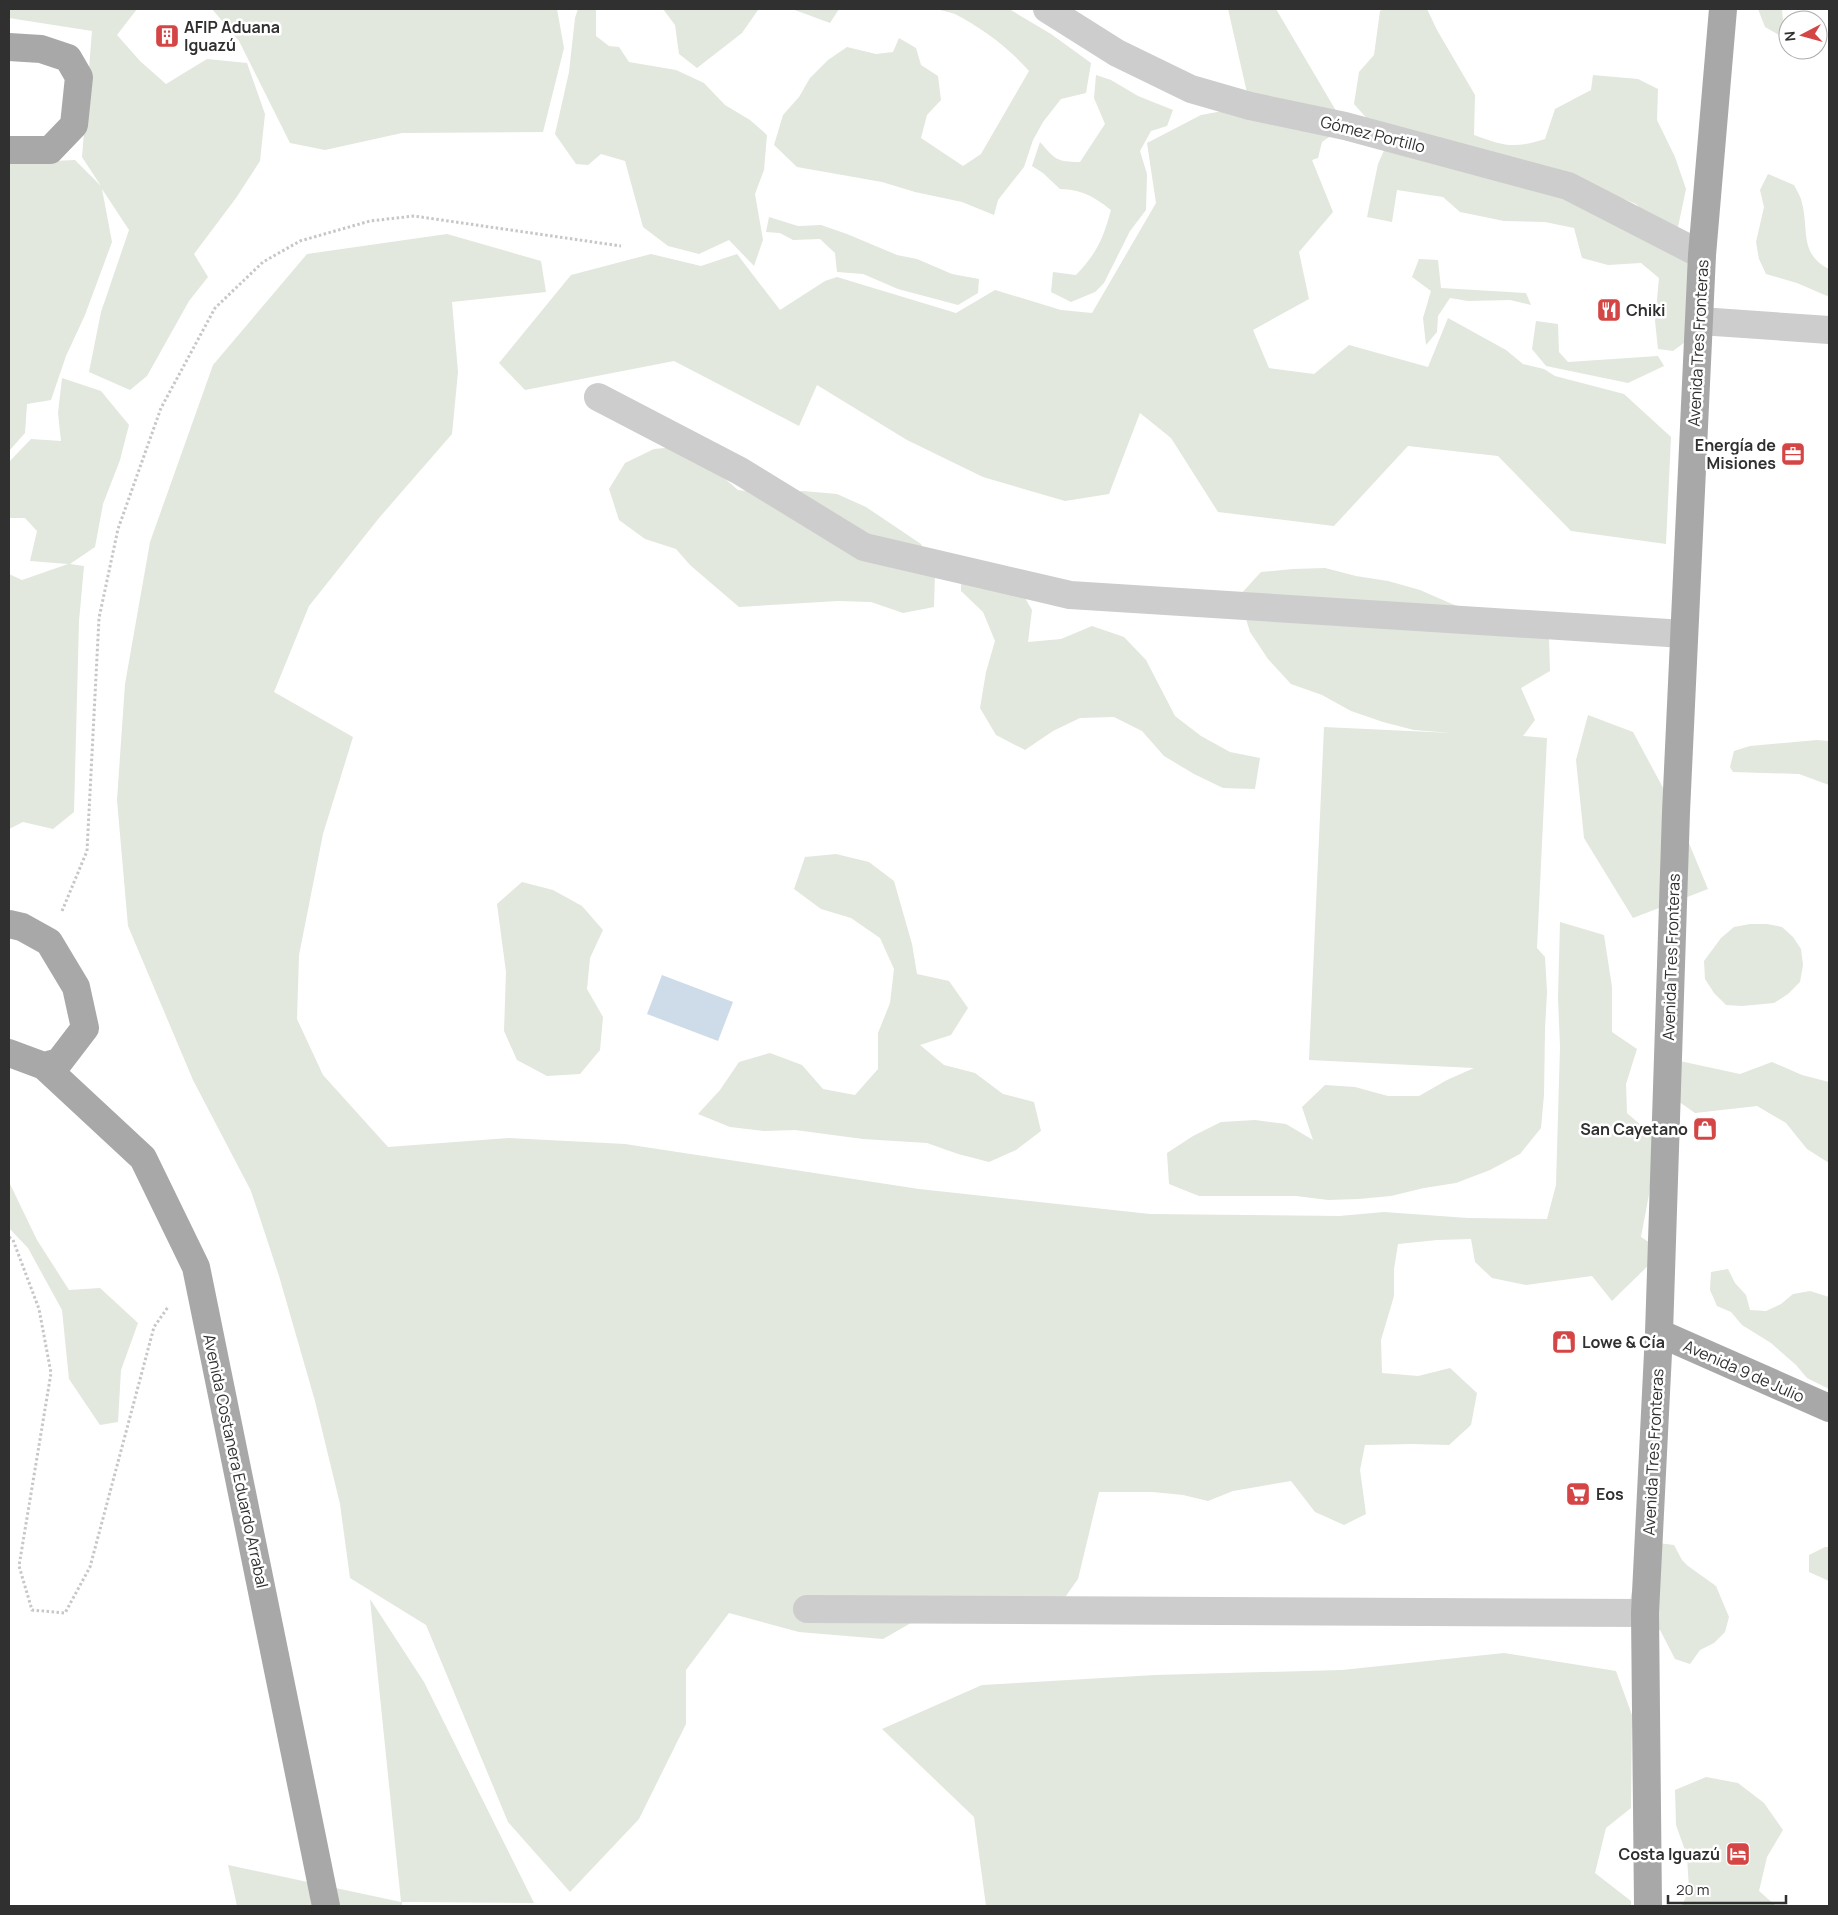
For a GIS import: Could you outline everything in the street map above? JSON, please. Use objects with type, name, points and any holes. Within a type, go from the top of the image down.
[{"type":"main road","name":"Avenida Tres Fronteras","points":[[1648,1906],[1645,1613],[1659,1333],[1676,822],[1702,255],[1723,9]]},
{"type":"main road","points":[[9,48],[42,48],[68,58],[79,77],[74,125],[50,150],[9,150]]},
{"type":"main road","points":[[9,924],[22,927],[50,942],[76,987],[85,1028],[59,1062],[44,1066],[9,1053]]},
{"type":"main road","name":"Avenida Costanera Eduardo Arrabal","points":[[44,1066],[143,1158],[196,1267],[326,1906]]},
{"type":"main road","name":"Avenida 9 de Julio","points":[[1659,1333],[1829,1408]]},
{"type":"street","name":"Gómez Portillo","points":[[1048,9],[1118,53],[1191,90],[1250,106],[1345,126],[1568,186],[1702,255]]},
{"type":"street","points":[[1700,322],[1829,330]]},
{"type":"street","points":[[598,398],[740,471],[864,547],[1070,595],[1684,634]]},
{"type":"street","points":[[807,1610],[1645,1613]]},
{"type":"path","points":[[50,942],[87,851],[99,618],[118,529],[161,408],[215,308],[263,262],[300,241],[370,221],[414,216],[621,246]]},
{"type":"path","points":[[9,1237],[12,1240],[40,1309],[52,1373],[19,1566],[32,1610],[65,1613],[90,1566],[154,1327],[196,1267]]},
{"type":"shaded area","points":[[9,9],[137,9],[117,35],[140,61],[166,84],[207,59],[247,63],[265,114],[260,161],[236,198],[194,254],[208,277],[189,301],[147,376],[130,390],[89,372],[101,312],[129,230],[102,189],[112,242],[85,315],[66,356],[51,400],[27,404],[25,433],[9,451],[9,163],[75,160],[101,186],[82,157],[92,31],[9,18]]},
{"type":"shaded area","points":[[212,9],[557,9],[564,48],[543,132],[402,133],[325,150],[290,143],[239,41]]},
{"type":"shaded area","points":[[578,9],[596,9],[596,36],[609,46],[619,47],[629,62],[676,70],[704,83],[725,105],[750,120],[767,135],[764,170],[755,194],[763,240],[754,266],[729,240],[699,254],[668,246],[643,227],[625,161],[601,154],[588,165],[576,164],[555,134],[569,72],[575,18]]},
{"type":"shaded area","points":[[663,9],[765,9],[758,10],[742,33],[697,68],[679,54],[675,25]]},
{"type":"shaded area","points":[[792,9],[839,9],[830,23]]},
{"type":"shaded area","points":[[937,9],[1009,9],[1051,34],[1091,63],[1086,93],[1061,99],[1043,122],[1033,140],[1024,167],[998,200],[994,215],[962,202],[915,192],[882,182],[797,167],[774,145],[783,115],[799,97],[810,78],[828,60],[847,47],[876,54],[893,52],[899,38],[916,48],[921,65],[938,76],[941,100],[927,115],[921,138],[963,166],[981,154],[1029,71],[1013,54],[985,32],[955,14]]},
{"type":"shaded area","points":[[1228,9],[1276,9],[1345,126],[1322,142],[1318,158],[1312,160],[1333,212],[1299,252],[1309,299],[1253,330],[1269,368],[1314,374],[1349,345],[1428,367],[1448,318],[1506,350],[1523,364],[1544,369],[1555,376],[1624,394],[1671,437],[1666,544],[1571,531],[1498,456],[1408,446],[1334,526],[1218,512],[1171,438],[1140,413],[1109,494],[1065,501],[983,477],[907,440],[817,385],[799,426],[674,361],[525,390],[499,363],[571,275],[651,254],[701,266],[737,254],[780,310],[825,281],[837,277],[956,313],[995,290],[1061,310],[1092,313],[1156,203],[1147,143],[1201,115],[1250,106]]},
{"type":"shaded area","points":[[1384,9],[1427,9],[1437,30],[1475,95],[1474,135],[1493,142],[1517,145],[1545,139],[1555,109],[1591,90],[1593,75],[1638,79],[1658,89],[1657,120],[1675,157],[1686,189],[1678,227],[1652,221],[1636,204],[1604,191],[1371,123],[1354,104],[1359,72],[1374,55],[1380,11]]},
{"type":"shaded area","points":[[1758,9],[1782,9],[1778,10],[1778,34],[1765,27]]},
{"type":"shaded area","points":[[1096,75],[1111,80],[1138,96],[1173,110],[1167,126],[1151,131],[1140,151],[1147,174],[1146,210],[1130,231],[1104,283],[1095,292],[1071,302],[1051,292],[1053,272],[1076,275],[1089,260],[1098,245],[1111,210],[1087,195],[1060,189],[1043,173],[1032,166],[1040,142],[1049,152],[1061,160],[1080,162],[1105,124],[1094,98]]},
{"type":"shaded area","points":[[1386,146],[1561,193],[1657,241],[1694,268],[1693,336],[1673,351],[1658,349],[1655,321],[1659,278],[1641,263],[1608,265],[1582,258],[1574,228],[1545,222],[1504,221],[1460,212],[1443,197],[1397,190],[1392,222],[1367,217],[1378,164]]},
{"type":"shaded area","points":[[1768,174],[1794,185],[1799,194],[1804,213],[1809,249],[1820,263],[1829,269],[1829,294],[1827,296],[1797,283],[1766,274],[1759,259],[1756,242],[1764,207],[1760,190]]},
{"type":"shaded area","points":[[769,217],[798,226],[821,225],[897,255],[917,259],[952,274],[979,279],[978,293],[958,305],[898,289],[863,274],[837,272],[835,253],[820,239],[793,240],[780,233],[766,232]]},
{"type":"shaded area","points":[[447,234],[541,261],[546,292],[452,302],[458,372],[452,434],[379,518],[309,606],[274,692],[353,737],[323,834],[299,955],[297,1019],[323,1075],[388,1147],[509,1138],[625,1144],[919,1189],[1150,1214],[1339,1216],[1384,1212],[1468,1218],[1547,1219],[1556,1185],[1560,1047],[1558,998],[1560,922],[1604,935],[1612,987],[1612,1032],[1637,1049],[1626,1084],[1627,1113],[1659,1141],[1641,1237],[1663,1251],[1612,1301],[1592,1276],[1526,1285],[1492,1278],[1475,1262],[1471,1239],[1398,1244],[1394,1269],[1394,1296],[1381,1340],[1382,1373],[1418,1376],[1450,1368],[1477,1393],[1471,1425],[1449,1445],[1365,1445],[1360,1470],[1366,1514],[1344,1525],[1315,1512],[1291,1481],[1233,1491],[1208,1501],[1183,1495],[1153,1492],[1099,1492],[1078,1579],[1053,1614],[932,1611],[883,1639],[799,1632],[729,1613],[686,1670],[686,1724],[639,1819],[570,1892],[508,1822],[426,1625],[350,1578],[340,1504],[315,1401],[279,1276],[251,1191],[193,1080],[128,926],[117,800],[125,684],[150,542],[213,365],[307,254]]},
{"type":"shaded area","points":[[1419,259],[1438,260],[1441,288],[1526,293],[1531,305],[1510,300],[1468,301],[1450,298],[1438,316],[1437,332],[1426,345],[1423,318],[1431,291],[1412,277]]},
{"type":"shaded area","points":[[1536,321],[1558,324],[1559,352],[1568,362],[1658,356],[1664,366],[1628,383],[1546,366],[1532,349]]},
{"type":"shaded area","points":[[62,378],[101,391],[129,425],[120,460],[103,504],[95,547],[70,564],[84,566],[79,621],[74,812],[53,829],[23,822],[9,829],[9,574],[22,580],[68,564],[30,561],[37,531],[25,518],[9,518],[9,462],[31,439],[61,441],[58,413]]},
{"type":"shaded area","points":[[687,446],[738,490],[770,494],[803,491],[837,494],[866,507],[921,544],[935,572],[934,607],[903,613],[871,602],[838,601],[739,607],[690,565],[676,549],[645,539],[619,520],[609,489],[625,463],[654,449]]},
{"type":"shaded area","points":[[961,557],[1016,583],[1032,610],[1028,642],[1061,639],[1092,626],[1124,637],[1146,660],[1175,716],[1201,736],[1230,752],[1260,758],[1255,789],[1223,788],[1194,774],[1164,756],[1142,731],[1114,717],[1080,718],[1053,731],[1025,750],[996,735],[980,708],[986,672],[995,641],[983,612],[961,591]]},
{"type":"shaded area","points":[[1325,568],[1356,576],[1388,581],[1420,590],[1452,604],[1549,637],[1550,671],[1521,688],[1535,720],[1523,736],[1547,738],[1537,948],[1545,957],[1547,992],[1544,1095],[1541,1128],[1520,1154],[1490,1170],[1456,1183],[1391,1196],[1328,1200],[1296,1196],[1199,1196],[1169,1184],[1167,1153],[1193,1136],[1221,1122],[1255,1120],[1286,1124],[1313,1140],[1302,1107],[1325,1085],[1355,1087],[1388,1096],[1419,1096],[1447,1080],[1474,1068],[1309,1060],[1324,727],[1452,733],[1414,730],[1351,711],[1322,695],[1291,684],[1268,659],[1250,632],[1239,596],[1261,572]]},
{"type":"shaded area","points":[[1588,715],[1633,732],[1676,812],[1708,889],[1633,918],[1584,838],[1576,760]]},
{"type":"shaded area","points":[[1817,740],[1829,741],[1829,785],[1799,774],[1733,772],[1730,767],[1734,751],[1750,746]]},
{"type":"shaded area","points":[[836,854],[869,862],[894,881],[912,944],[917,974],[949,981],[968,1008],[951,1035],[920,1045],[944,1065],[975,1073],[1003,1094],[1034,1102],[1041,1131],[1016,1150],[989,1162],[927,1143],[863,1139],[795,1130],[764,1131],[730,1127],[698,1114],[720,1090],[739,1062],[770,1053],[802,1065],[823,1089],[855,1095],[878,1069],[878,1033],[890,1003],[894,969],[880,938],[851,918],[821,909],[794,889],[805,857]]},
{"type":"shaded area","points":[[522,882],[553,890],[582,906],[603,930],[590,958],[587,989],[603,1017],[600,1050],[580,1074],[547,1076],[517,1060],[504,1031],[506,972],[497,904]]},
{"type":"shaded area","points":[[1750,924],[1767,924],[1782,927],[1793,937],[1801,949],[1803,965],[1800,982],[1788,994],[1774,1003],[1742,1006],[1726,1005],[1714,993],[1705,979],[1704,961],[1721,938],[1734,927]]},
{"type":"shaded area","points":[[1675,1060],[1740,1074],[1772,1062],[1802,1075],[1829,1082],[1829,1163],[1807,1149],[1786,1123],[1757,1106],[1695,1113],[1668,1094]]},
{"type":"shaded area","points":[[9,1182],[37,1240],[69,1290],[100,1288],[138,1323],[121,1370],[118,1422],[100,1425],[69,1379],[62,1310],[28,1248],[9,1228]]},
{"type":"shaded area","points":[[1728,1269],[1735,1283],[1746,1295],[1750,1310],[1766,1311],[1781,1304],[1793,1294],[1810,1291],[1829,1297],[1829,1389],[1807,1378],[1796,1365],[1771,1343],[1742,1325],[1731,1312],[1717,1306],[1710,1290],[1711,1272]]},
{"type":"shaded area","points":[[1658,1543],[1674,1545],[1682,1560],[1688,1566],[1716,1586],[1729,1617],[1725,1632],[1714,1643],[1700,1650],[1690,1664],[1675,1659],[1660,1630],[1643,1625],[1630,1601],[1633,1586]]},
{"type":"shaded area","points":[[1829,1547],[1829,1581],[1809,1572],[1809,1555]]},
{"type":"shaded area","points":[[370,1599],[424,1682],[534,1903],[402,1902],[402,1906],[237,1906],[228,1865],[401,1902]]},
{"type":"shaded area","points":[[1504,1653],[1616,1671],[1632,1715],[1631,1808],[1606,1828],[1595,1873],[1631,1901],[1631,1906],[986,1906],[974,1817],[882,1729],[982,1685],[1155,1675],[1342,1670]]},
{"type":"shaded area","points":[[1706,1777],[1738,1783],[1764,1803],[1783,1830],[1767,1857],[1759,1891],[1776,1906],[1682,1906],[1689,1889],[1687,1856],[1676,1825],[1675,1790]]},
{"type":"water","points":[[662,975],[733,1002],[718,1041],[647,1014]]},
{"type":"place","name":"AFIP Aduana Iguazú","points":[[167,36]]},
{"type":"place","name":"Chiki","points":[[1609,310]]},
{"type":"place","name":"Energía de Misiones","points":[[1793,454]]},
{"type":"place","name":"San Cayetano","points":[[1705,1129]]},
{"type":"place","name":"Lowe & Cía","points":[[1564,1342]]},
{"type":"place","name":"Eos","points":[[1578,1494]]},
{"type":"place","name":"Costa Iguazú","points":[[1738,1854]]}]
